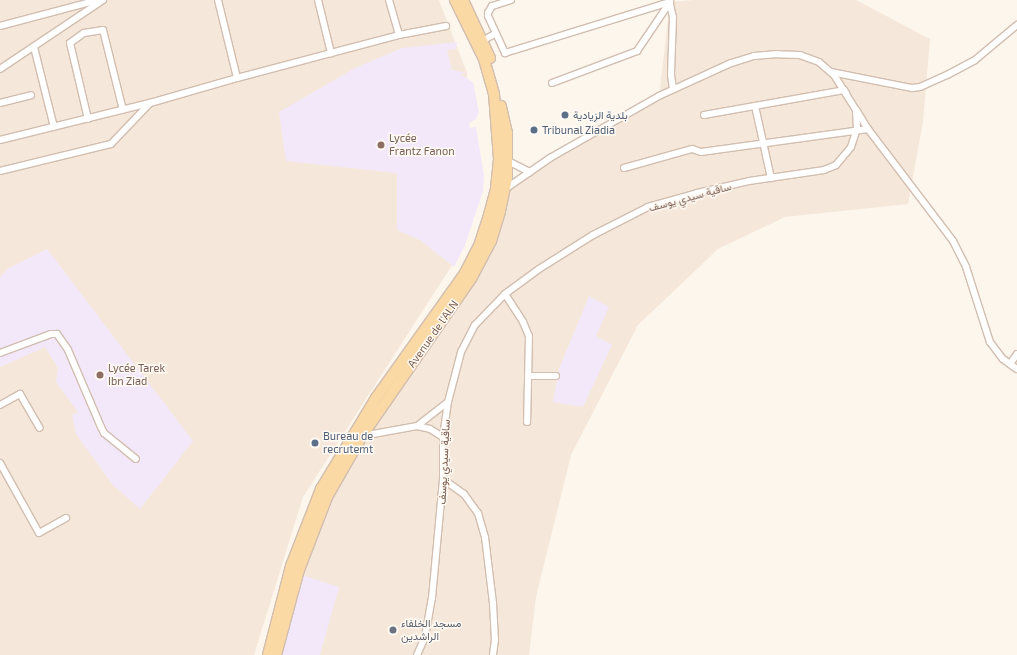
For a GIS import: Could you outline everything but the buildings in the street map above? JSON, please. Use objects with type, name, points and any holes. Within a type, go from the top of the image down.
[{"type":"main road","points":[[455,0],[484,59],[490,77],[504,160]]},
{"type":"main road","points":[[268,655],[291,566],[321,489],[359,434],[474,258],[501,188],[507,133],[499,92],[484,40],[464,0]]},
{"type":"main road","points":[[276,655],[299,570],[311,535],[327,497],[359,434]]},
{"type":"street","points":[[0,26],[98,0]]},
{"type":"street","points":[[0,69],[103,0]]},
{"type":"street","points":[[218,0],[237,78]]},
{"type":"street","points":[[318,0],[331,53]]},
{"type":"street","points":[[390,0],[399,35]]},
{"type":"street","points":[[511,0],[492,6],[489,9],[488,16],[502,51],[508,54],[670,1]]},
{"type":"street","points":[[552,83],[637,51],[670,1]]},
{"type":"street","points":[[670,1],[673,17],[671,75],[673,89]]},
{"type":"street","points":[[831,72],[912,88],[920,87],[975,60],[1017,25]]},
{"type":"street","points":[[0,140],[150,103],[399,35],[446,26]]},
{"type":"street","points":[[88,118],[70,44],[84,33],[103,30],[123,110]]},
{"type":"street","points":[[484,40],[495,34]]},
{"type":"street","points":[[34,47],[54,127]]},
{"type":"street","name":"ساقية سيدي يوسف","points":[[417,655],[425,637],[432,598],[443,479],[443,437],[448,402],[461,352],[475,325],[505,294],[539,269],[593,235],[648,207],[697,193],[771,178],[824,170],[836,165],[851,147],[857,129],[856,110],[831,72],[819,62],[800,55],[777,54],[754,56],[730,63],[673,89],[630,112],[501,188]]},
{"type":"street","points":[[704,115],[844,90],[868,129],[953,240],[966,266],[990,342],[996,351],[1017,369]]},
{"type":"street","points":[[0,103],[31,95]]},
{"type":"street","points":[[0,171],[111,144],[150,103]]},
{"type":"street","points":[[755,106],[771,178]]},
{"type":"street","points":[[624,168],[692,149],[701,152],[857,129],[868,129]]},
{"type":"street","points":[[504,160],[530,172]]},
{"type":"street","points":[[505,294],[524,322],[529,336],[527,422]]},
{"type":"street","points":[[0,353],[51,334],[57,334],[68,350],[104,433],[136,459]]},
{"type":"street","points":[[1010,364],[1017,354]]},
{"type":"street","points":[[529,376],[556,376]]},
{"type":"street","points":[[0,405],[20,394],[40,428]]},
{"type":"street","points":[[417,426],[448,402]]},
{"type":"street","points":[[359,434],[417,426],[430,429],[443,437]]},
{"type":"street","points":[[0,463],[3,475],[39,534],[66,518]]},
{"type":"street","points":[[443,479],[464,494],[478,513],[485,537],[493,603],[495,640],[493,655]]},
{"type":"shaded area","points":[[0,0],[439,0],[467,73],[465,245],[303,497],[254,655],[0,655]]},
{"type":"shaded area","points":[[694,0],[856,0],[930,39],[923,122],[908,204],[785,217],[718,249],[638,325],[571,455],[536,597],[529,655],[275,655],[311,535],[350,458],[437,327],[505,189],[659,96],[670,2]]},
{"type":"shaded area","name":"Lycée Frantz Fanon","points":[[457,42],[456,49],[447,50],[452,70],[467,73],[460,74],[473,82],[479,113],[476,119],[469,123],[470,128],[476,127],[484,175],[483,191],[465,245],[454,267],[420,240],[397,230],[397,173],[286,161],[279,112],[355,68],[402,48]]},
{"type":"shaded area","name":"Lycée Tarek Ibn Ziad","points":[[47,249],[193,441],[140,509],[113,485],[76,434],[72,415],[78,412],[56,382],[58,368],[45,347],[0,367],[0,277],[9,268]]},
{"type":"shaded area","points":[[589,296],[609,307],[596,336],[612,345],[583,407],[553,402],[559,369]]},
{"type":"shaded area","points":[[299,574],[339,587],[320,655],[277,655]]},
{"type":"place","name":"بلدية الزيادية","points":[[565,115]]},
{"type":"place","name":"Tribunal Ziadia","points":[[534,130]]},
{"type":"place","name":"Lycée Frantz Fanon","points":[[381,145]]},
{"type":"place","name":"Lycée Tarek Ibn Ziad","points":[[100,375]]},
{"type":"place","name":"Bureau de recrutemt","points":[[315,443]]},
{"type":"place","name":"مسجد الخلفاء الراشدين","points":[[393,630]]}]
